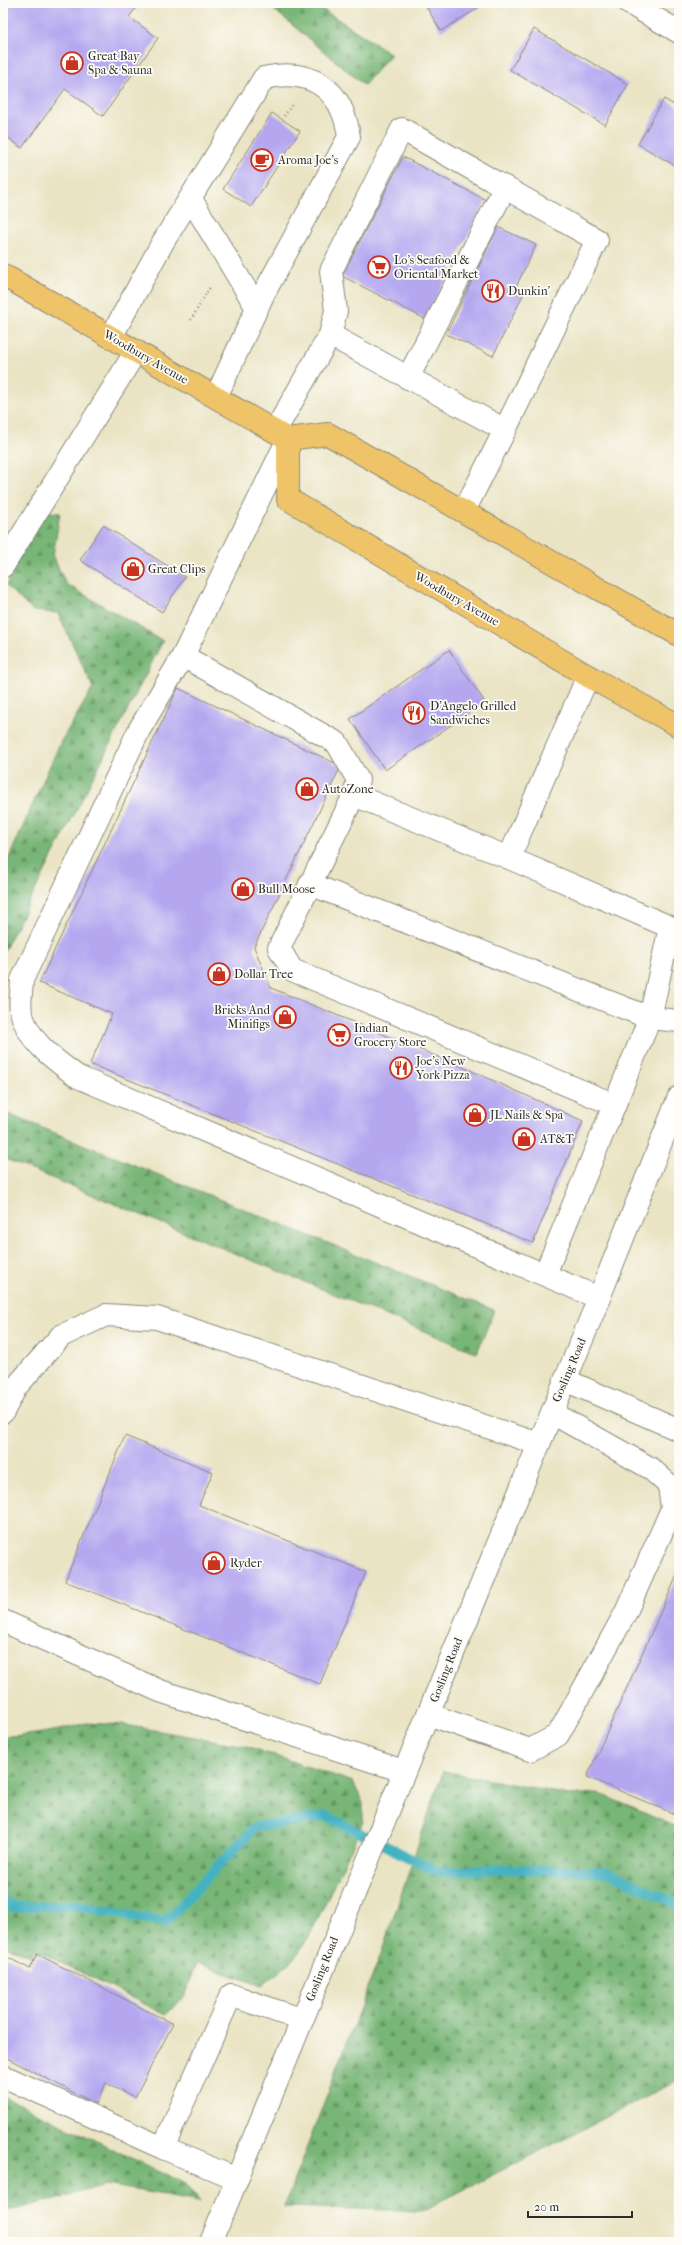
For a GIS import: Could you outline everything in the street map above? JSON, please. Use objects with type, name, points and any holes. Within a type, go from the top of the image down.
[{"type":"main road","name":"Woodbury Avenue","points":[[3,275],[282,435],[288,499],[588,676],[679,726]]},
{"type":"main road","points":[[282,435],[328,434],[679,635]]},
{"type":"street","points":[[628,3],[679,32]]},
{"type":"street","points":[[112,337],[164,242],[264,78],[280,74],[297,75],[313,80],[328,89],[339,103],[347,119],[349,137],[257,308],[216,397]]},
{"type":"street","points":[[464,511],[597,240],[402,129],[331,271],[336,311],[330,335],[282,435],[183,656],[139,730],[22,980],[21,1010],[31,1037],[54,1060],[78,1077],[599,1298]]},
{"type":"street","points":[[408,378],[505,187]]},
{"type":"street","points":[[191,199],[257,308]]},
{"type":"street","points":[[330,335],[505,430]]},
{"type":"street","points":[[3,566],[136,351]]},
{"type":"street","points":[[183,656],[337,743],[358,780],[354,795],[278,948],[292,970],[615,1105]]},
{"type":"street","points":[[509,858],[588,676]]},
{"type":"street","points":[[354,795],[509,858],[670,927],[650,1018],[545,1274]]},
{"type":"street","points":[[310,884],[650,1018],[679,1021]]},
{"type":"street","name":"Gosling Road","points":[[211,2242],[403,1771],[552,1413],[679,1097]]},
{"type":"street","points":[[3,1412],[16,1387],[60,1336],[106,1315],[114,1315],[157,1318],[539,1444]]},
{"type":"street","points":[[565,1380],[679,1430]]},
{"type":"street","points":[[428,1714],[530,1750],[558,1735],[626,1612],[672,1509],[669,1485],[650,1468],[552,1413]]},
{"type":"street","points":[[3,1622],[160,1691],[403,1771]]},
{"type":"street","points":[[163,2148],[231,1995],[302,2020]]},
{"type":"street","points":[[3,2076],[163,2148],[237,2179]]},
{"type":"path","points":[[191,320],[212,283]]},
{"type":"green space","points":[[266,3],[313,3],[391,54],[364,85]]},
{"type":"green space","points":[[44,511],[60,513],[53,556],[66,584],[163,641],[3,953],[3,871],[60,743],[93,688],[58,613],[33,611],[6,586],[35,523]]},
{"type":"green space","points":[[3,1112],[494,1310],[477,1353],[3,1158]]},
{"type":"green space","points":[[86,1723],[125,1725],[246,1746],[353,1782],[363,1803],[363,1822],[354,1843],[308,1939],[292,1961],[262,1986],[197,1963],[184,1997],[166,2015],[34,1949],[31,1956],[3,1945],[3,1736],[45,1732]]},
{"type":"green space","points":[[443,1771],[569,1795],[598,1793],[679,1828],[679,2080],[422,2211],[284,2207],[382,1951]]},
{"type":"green space","points":[[3,2096],[186,2184],[199,2201],[106,2185],[18,2209],[3,2211]]},
{"type":"building","name":"Great Bay Spa & Sauna","points":[[3,3],[140,3],[129,17],[158,38],[103,116],[65,89],[22,148],[3,134]]},
{"type":"building","points":[[424,3],[482,3],[483,5],[441,31]]},
{"type":"building","points":[[534,29],[628,84],[605,125],[510,70]]},
{"type":"building","points":[[664,99],[679,108],[679,168],[638,144]]},
{"type":"building","name":"Aroma Joe's","points":[[272,113],[300,131],[251,207],[223,189]]},
{"type":"building","points":[[403,157],[486,200],[425,319],[342,276]]},
{"type":"building","name":"Dunkin'","points":[[498,227],[536,245],[515,289],[524,293],[493,356],[446,334]]},
{"type":"building","name":"Great Clips","points":[[103,525],[185,577],[162,612],[80,560]]},
{"type":"building","name":"D'Angelo Grilled Sandwiches","points":[[449,650],[485,702],[385,770],[350,719]]},
{"type":"building","points":[[178,688],[341,766],[254,947],[271,988],[472,1071],[583,1121],[533,1243],[90,1064],[112,1014],[39,983]]},
{"type":"building","points":[[125,1436],[213,1472],[199,1505],[366,1572],[320,1684],[65,1581]]},
{"type":"building","points":[[679,1571],[679,1816],[587,1777]]},
{"type":"building","points":[[37,1954],[173,2024],[135,2097],[106,2083],[96,2104],[3,2056],[3,1955],[30,1969]]},
{"type":"waterway","points":[[3,1900],[13,1907],[72,1905],[165,1922],[255,1827],[326,1816],[438,1872],[508,1869],[608,1872],[679,1905]]},
{"type":"place","name":"Great Bay Spa & Sauna","points":[[72,63]]},
{"type":"place","name":"Aroma Joe's","points":[[262,160]]},
{"type":"place","name":"Lo's Seafood & Oriental Market","points":[[379,267]]},
{"type":"place","name":"Dunkin'","points":[[493,291]]},
{"type":"place","name":"Great Clips","points":[[133,569]]},
{"type":"place","name":"D'Angelo Grilled Sandwiches","points":[[414,713]]},
{"type":"place","name":"AutoZone","points":[[307,789]]},
{"type":"place","name":"Bull Moose","points":[[243,889]]},
{"type":"place","name":"Dollar Tree","points":[[219,974]]},
{"type":"place","name":"Bricks And Minifigs","points":[[285,1017]]},
{"type":"place","name":"Indian Grocery Store","points":[[339,1035]]},
{"type":"place","name":"Joe's New York Pizza","points":[[401,1068]]},
{"type":"place","name":"JL Nails & Spa","points":[[475,1115]]},
{"type":"place","name":"AT&T","points":[[524,1139]]},
{"type":"place","name":"Ryder","points":[[214,1563]]}]
